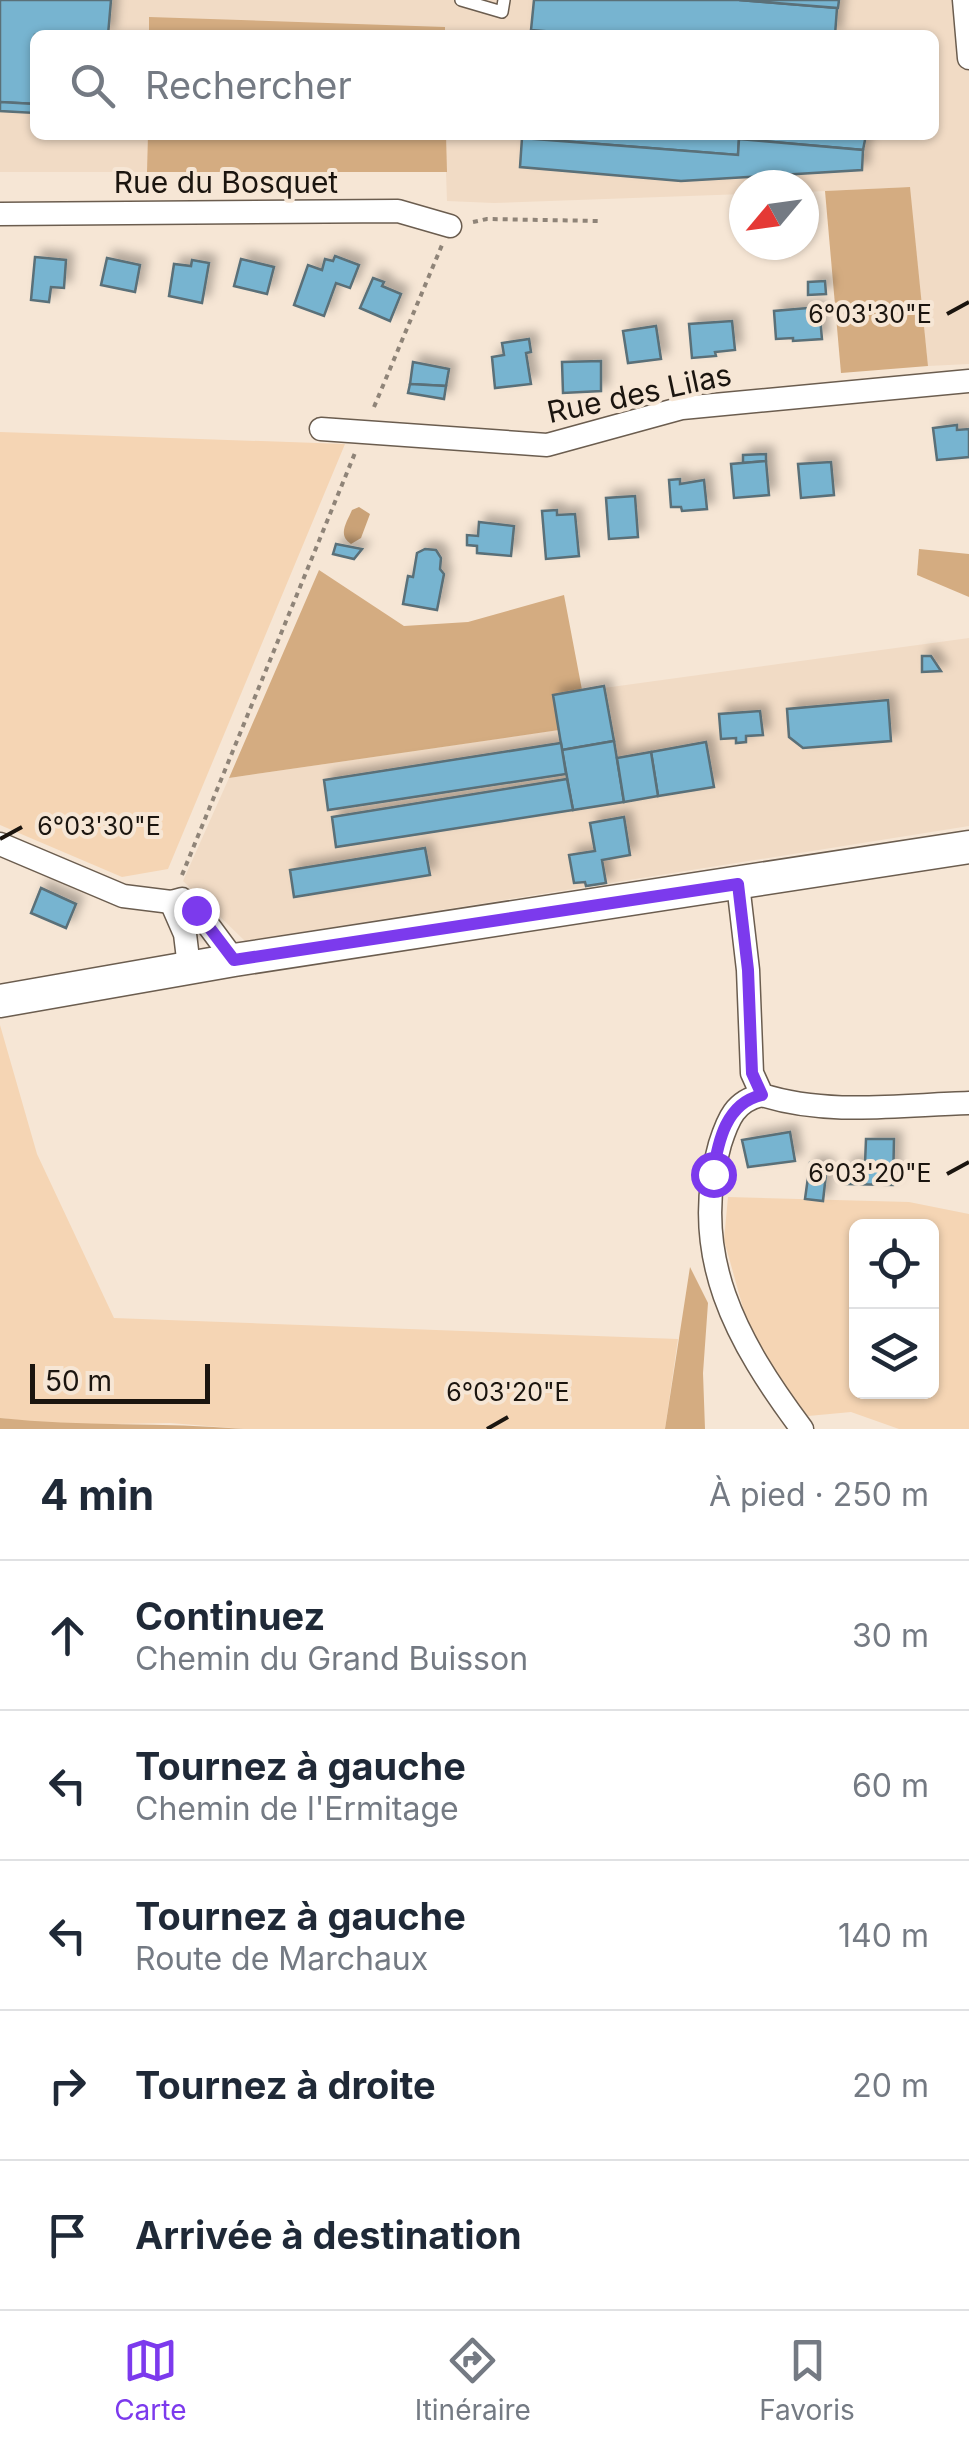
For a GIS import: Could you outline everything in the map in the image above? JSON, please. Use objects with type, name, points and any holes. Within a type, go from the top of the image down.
[{"type":"main road","points":[[0,1001],[189,967],[969,847]]},
{"type":"street","points":[[964,0],[969,58]]},
{"type":"street","name":"Rue du Bosquet","points":[[0,214],[398,211],[450,226]]},
{"type":"street","name":"Rue des Lilas","points":[[321,429],[547,444],[682,408],[969,381]]},
{"type":"street","points":[[0,844],[123,896],[182,900],[196,910],[234,960]]},
{"type":"street","points":[[738,884],[747,951],[752,1073],[762,1095]]},
{"type":"street","points":[[171,902],[185,934],[189,967]]},
{"type":"street","points":[[797,1422],[731,1318],[712,1251],[713,1168],[727,1120],[738,1105],[762,1095],[789,1104],[824,1107],[969,1104]]},
{"type":"lane","points":[[461,0],[502,12],[504,0]]},
{"type":"path","points":[[171,902],[450,226],[487,219],[599,221]]},
{"type":"shaded area","points":[[0,0],[969,0],[969,364],[928,366],[909,187],[819,191],[819,170],[729,170],[729,195],[494,203],[447,201],[446,172],[0,172]]},
{"type":"shaded area","points":[[149,17],[445,27],[445,30],[149,30]]},
{"type":"shaded area","points":[[148,140],[446,140],[447,172],[147,172]]},
{"type":"shaded area","points":[[910,187],[928,366],[841,373],[825,191]]},
{"type":"shaded area","points":[[0,432],[345,444],[168,869],[122,877],[0,825]]},
{"type":"shaded area","points":[[359,507],[370,514],[361,538],[351,544],[344,528],[352,510]]},
{"type":"shaded area","points":[[919,549],[969,554],[969,597],[917,575]]},
{"type":"shaded area","points":[[319,570],[404,626],[468,622],[564,595],[582,690],[553,695],[559,730],[229,778]]},
{"type":"shaded area","points":[[969,638],[969,826],[245,941],[183,881],[229,778],[558,730],[553,695]]},
{"type":"shaded area","points":[[0,1025],[37,1154],[114,1318],[678,1339],[665,1429],[244,1429],[170,1423],[59,1425],[0,1418]]},
{"type":"shaded area","points":[[728,1197],[909,1202],[969,1214],[969,1429],[899,1429],[851,1412],[808,1416],[769,1365],[745,1315],[724,1240]]},
{"type":"shaded area","points":[[690,1267],[708,1303],[703,1373],[705,1429],[665,1429]]},
{"type":"shaded area","points":[[0,1418],[61,1423],[244,1429],[0,1429]]},
{"type":"building","points":[[0,0],[111,0],[108,30],[30,30],[30,104],[0,102]]},
{"type":"building","points":[[534,0],[739,0],[837,8],[835,30],[531,30]]},
{"type":"building","points":[[739,0],[839,0],[838,8]]},
{"type":"building","points":[[0,102],[30,104],[30,113],[0,111]]},
{"type":"building","points":[[522,140],[738,155],[739,140],[863,150],[862,170],[729,170],[729,178],[681,181],[520,167]]},
{"type":"building","points":[[548,140],[739,140],[738,155]]},
{"type":"building","points":[[750,140],[865,140],[863,150]]},
{"type":"building","points":[[335,256],[359,265],[350,288],[336,283],[324,316],[294,305],[308,265],[322,270],[325,259],[333,261]]},
{"type":"building","points":[[35,257],[66,260],[64,288],[51,287],[49,302],[31,300]]},
{"type":"building","points":[[107,258],[140,265],[135,292],[101,285]]},
{"type":"building","points":[[241,259],[274,267],[267,294],[234,286]]},
{"type":"building","points":[[192,260],[209,263],[202,303],[169,296],[174,264],[191,266]]},
{"type":"building","points":[[373,278],[401,294],[390,321],[360,308]]},
{"type":"building","points":[[825,281],[826,294],[808,295],[808,282]]},
{"type":"building","points":[[819,307],[822,339],[776,339],[774,311]]},
{"type":"building","points":[[732,321],[735,350],[692,358],[689,324]]},
{"type":"building","points":[[656,326],[661,359],[628,363],[623,331]]},
{"type":"building","points":[[529,339],[531,352],[526,353],[531,384],[495,388],[492,357],[504,355],[502,343]]},
{"type":"building","points":[[601,361],[601,391],[563,393],[562,362]]},
{"type":"building","points":[[413,362],[449,369],[446,386],[410,384]]},
{"type":"building","points":[[410,384],[446,386],[444,399],[408,393]]},
{"type":"building","points":[[957,425],[957,430],[969,429],[969,457],[937,460],[933,428]]},
{"type":"building","points":[[766,454],[766,461],[743,463],[743,455]]},
{"type":"building","points":[[766,461],[769,495],[734,498],[731,464]]},
{"type":"building","points":[[831,462],[834,495],[801,498],[798,464]]},
{"type":"building","points":[[680,479],[680,484],[704,480],[707,509],[682,511],[681,507],[671,507],[669,480]]},
{"type":"building","points":[[635,496],[638,537],[609,539],[606,498]]},
{"type":"building","points":[[557,510],[557,515],[575,514],[579,556],[546,559],[542,511]]},
{"type":"building","points":[[479,522],[514,526],[511,556],[477,553],[477,546],[467,545],[467,535],[478,536]]},
{"type":"building","points":[[336,544],[362,549],[354,559],[333,554]]},
{"type":"building","points":[[436,550],[441,558],[440,569],[444,574],[437,610],[403,604],[417,553]]},
{"type":"building","points":[[922,656],[931,656],[941,671],[922,672]]},
{"type":"building","points":[[604,686],[614,741],[562,750],[553,695]]},
{"type":"building","points":[[888,700],[891,741],[803,748],[789,737],[787,709]]},
{"type":"building","points":[[760,711],[763,735],[746,736],[746,742],[736,743],[736,738],[721,739],[719,714]]},
{"type":"building","points":[[614,741],[624,802],[573,810],[562,750]]},
{"type":"building","points":[[706,742],[714,787],[658,796],[651,752]]},
{"type":"building","points":[[561,743],[566,774],[328,810],[324,780]]},
{"type":"building","points":[[651,752],[658,796],[624,802],[617,758]]},
{"type":"building","points":[[567,779],[573,810],[336,847],[332,817]]},
{"type":"building","points":[[624,817],[630,855],[602,860],[606,883],[574,883],[569,855],[595,851],[590,823]]},
{"type":"building","points":[[425,848],[430,875],[294,897],[290,870]]},
{"type":"building","points":[[41,888],[76,904],[66,928],[31,913]]},
{"type":"building","points":[[790,1132],[795,1161],[748,1167],[742,1140]]},
{"type":"building","points":[[866,1139],[894,1139],[893,1185],[845,1184],[846,1164],[865,1164]]},
{"type":"building","points":[[810,1163],[827,1165],[823,1201],[805,1199]]},
{"type":"route","points":[[196,910],[234,960],[738,884],[748,970],[749,1050],[752,1073],[762,1095],[732,1111],[713,1174]]}]
